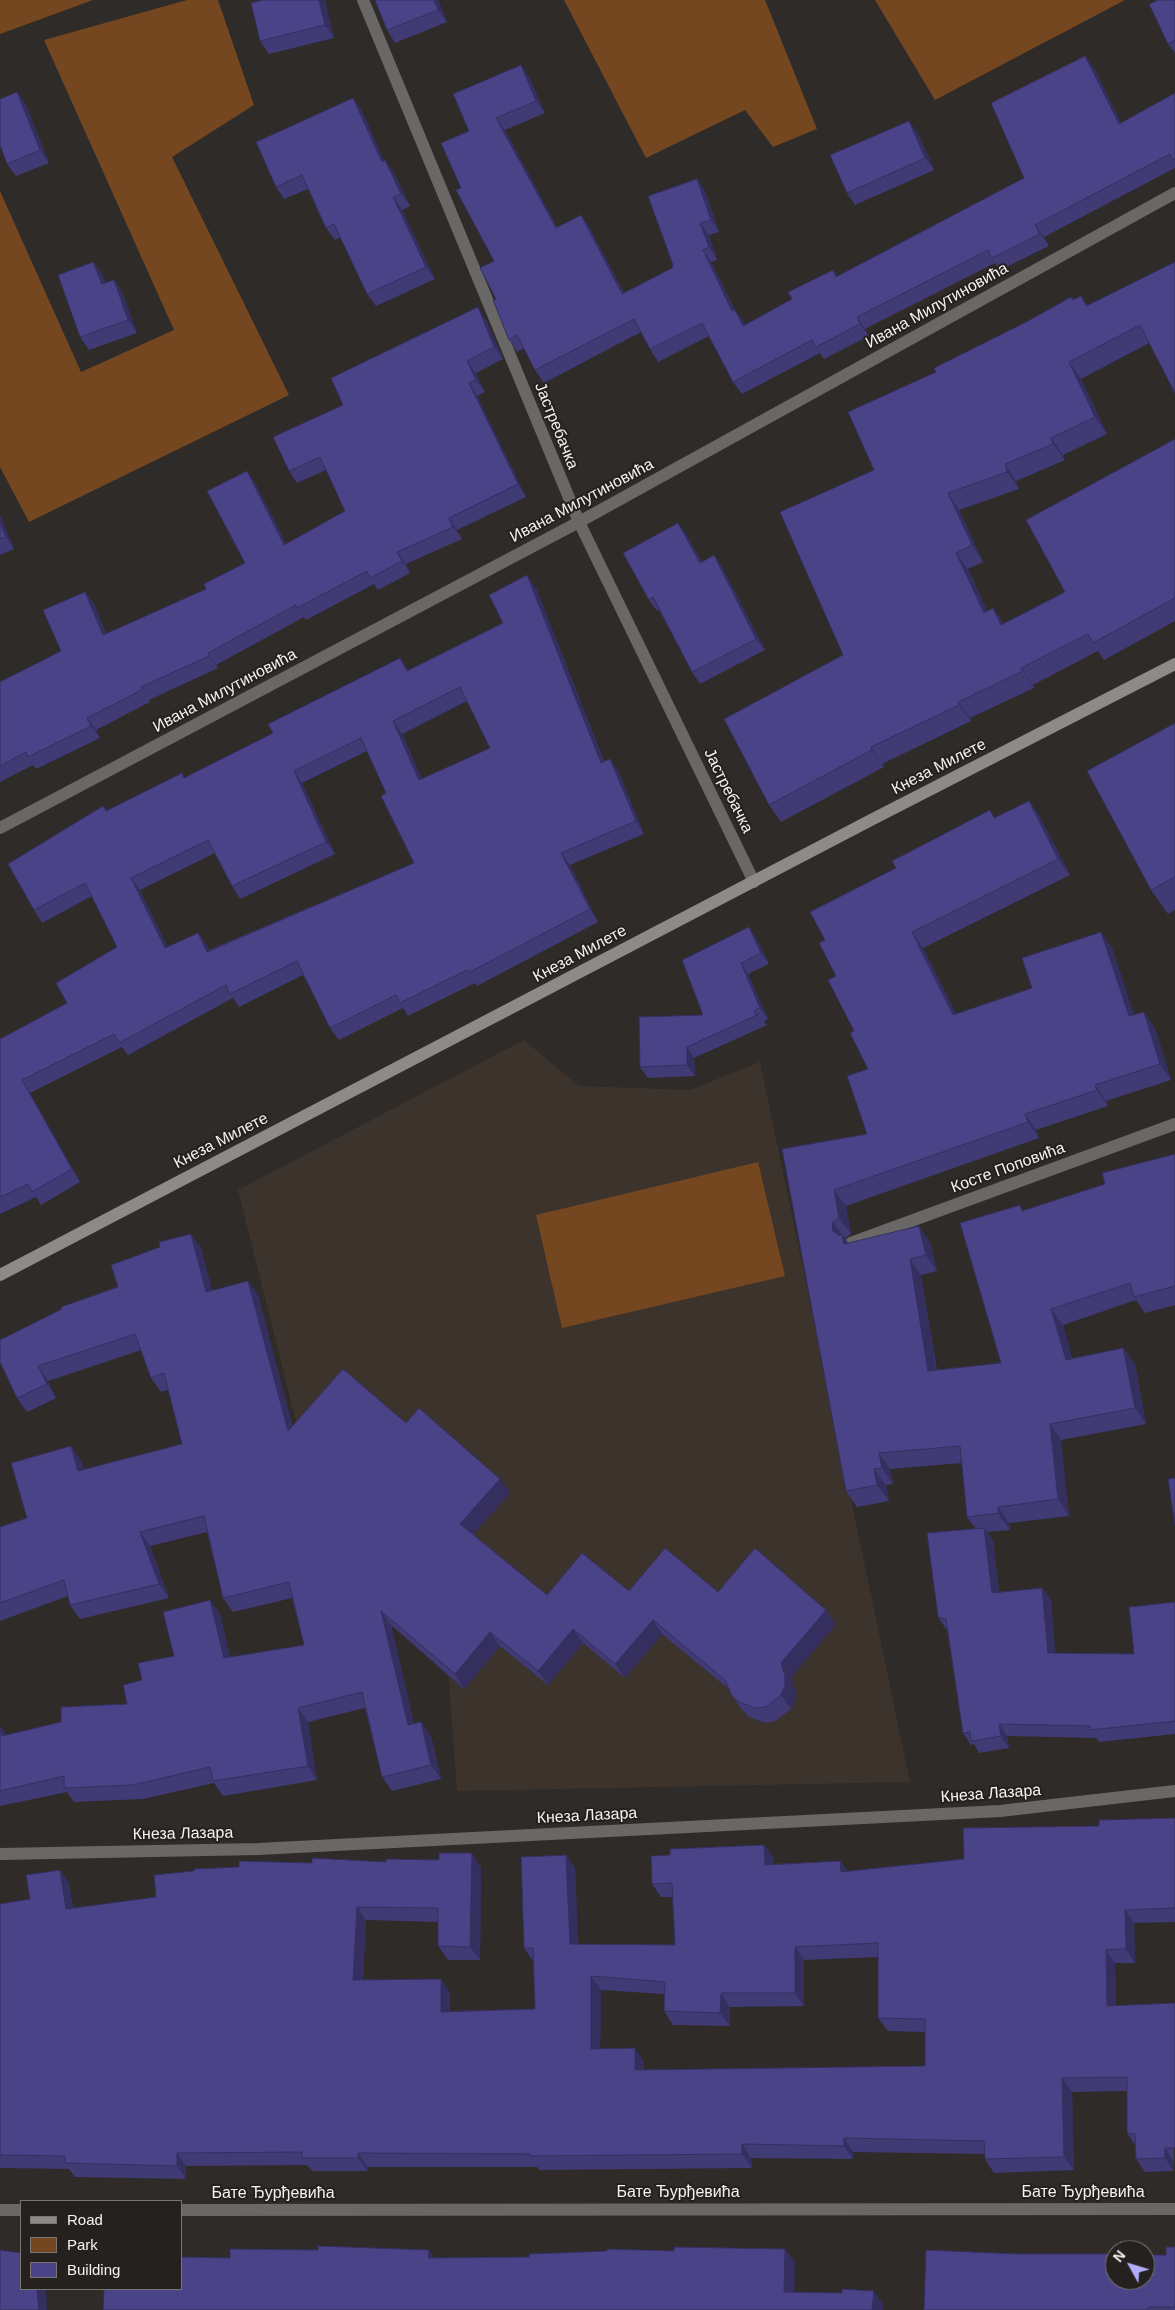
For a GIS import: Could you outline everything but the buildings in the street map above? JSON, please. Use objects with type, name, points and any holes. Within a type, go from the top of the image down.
[{"type":"main road","name":"Кнеза Милете","points":[[0,1275],[1175,664]]},
{"type":"street","name":"Јастребачка","points":[[363,0],[579,522],[754,882]]},
{"type":"street","name":"Ивана Милутиновића","points":[[0,828],[579,522],[1175,193]]},
{"type":"street","name":"Косте Поповића","points":[[851,1243],[1175,1124]]},
{"type":"street","name":"Кнеза Лазара","points":[[0,1854],[258,1849],[1000,1811],[1175,1791]]},
{"type":"street","name":"Бате Ђурђевића","points":[[182,2210],[1175,2209]]},
{"type":"street","points":[[0,2210],[20,2210]]},
{"type":"shaded area","points":[[524,1040],[579,1086],[690,1090],[760,1062],[910,1782],[457,1791],[447,1655],[323,1530],[238,1190]]},
{"type":"green space","points":[[0,0],[93,0],[0,34]]},
{"type":"green space","points":[[187,0],[218,0],[254,105],[172,157],[289,395],[29,522],[0,467],[0,191],[81,372],[174,330],[44,40]]},
{"type":"green space","points":[[564,0],[765,0],[817,129],[773,147],[745,110],[646,158]]},
{"type":"green space","points":[[875,0],[1125,0],[935,100]]},
{"type":"green space","points":[[758,1162],[785,1276],[562,1328],[536,1215]]}]
